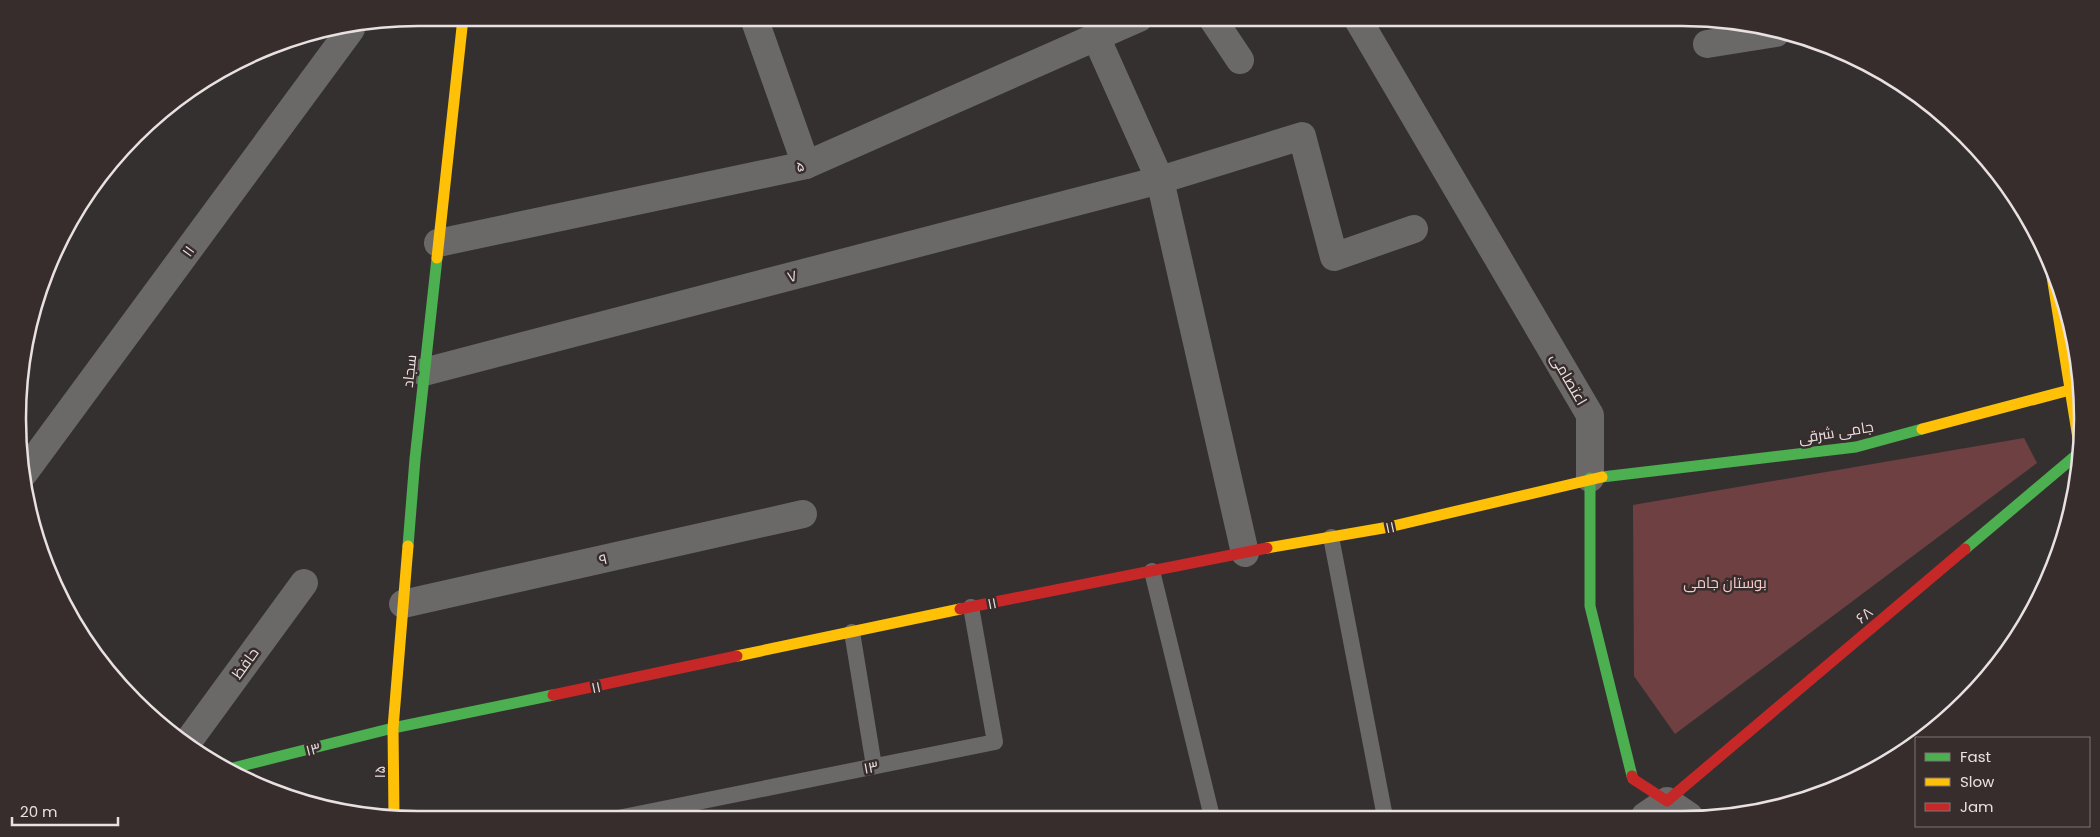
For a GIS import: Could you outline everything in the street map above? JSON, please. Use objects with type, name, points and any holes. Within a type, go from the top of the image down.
[{"type":"street","name":"سجاد","points":[[393,728],[415,459],[462,26]]},
{"type":"street","points":[[757,26],[806,165]]},
{"type":"street","name":"۵","points":[[438,243],[806,165],[1121,26]]},
{"type":"street","points":[[1217,26],[1240,60]]},
{"type":"street","name":"اعتصامی","points":[[1362,26],[1590,414],[1590,606],[1633,779],[1682,811]]},
{"type":"street","name":"۱۱","points":[[29,466],[348,33]]},
{"type":"street","points":[[1707,44],[1763,35]]},
{"type":"street","points":[[1096,37],[1160,180],[1245,553]]},
{"type":"street","name":"۷","points":[[424,372],[1160,180],[1302,136],[1334,257],[1414,229]]},
{"type":"street","name":"جامی شرقی","points":[[1590,478],[1856,447],[2073,390]]},
{"type":"street","name":"۶۸","points":[[1667,801],[2071,458]]},
{"type":"street","name":"۱۱","points":[[393,728],[971,607],[1245,553],[1389,528],[1590,478]]},
{"type":"street","name":"۹","points":[[403,604],[803,514]]},
{"type":"street","name":"حافظ","points":[[191,738],[304,583]]},
{"type":"street","name":"۱۳","points":[[239,767],[393,728]]},
{"type":"street","name":"۱۵","points":[[393,728],[394,810]]},
{"type":"street","points":[[1652,811],[1667,801]]},
{"type":"lane","points":[[1331,538],[1384,811]]},
{"type":"lane","points":[[1152,571],[1211,811]]},
{"type":"lane","name":"۱۳","points":[[652,811],[995,742],[971,607]]},
{"type":"lane","points":[[852,632],[874,766]]},
{"type":"green space","name":"بوستان جامی","points":[[2024,438],[2037,463],[1675,734],[1634,676],[1633,505]]},
{"type":"traffic: fast","points":[[408,546],[415,459],[437,258]]},
{"type":"traffic: fast","points":[[1602,477],[1856,447],[1922,429]]},
{"type":"traffic: fast","points":[[1965,549],[2071,459]]},
{"type":"traffic: fast","points":[[1590,478],[1590,606],[1632,776]]},
{"type":"traffic: fast","points":[[239,767],[393,728],[553,695]]},
{"type":"traffic: slow","points":[[437,258],[462,26]]},
{"type":"traffic: slow","points":[[2056,304],[2074,412]]},
{"type":"traffic: slow","points":[[1922,429],[2073,389]]},
{"type":"traffic: slow","points":[[1267,548],[1389,527],[1602,477]]},
{"type":"traffic: slow","points":[[394,810],[393,728],[408,546]]},
{"type":"traffic: slow","points":[[737,656],[960,609]]},
{"type":"traffic: jam","points":[[960,609],[1267,548]]},
{"type":"traffic: jam","points":[[1632,776],[1633,779],[1667,801],[1965,549]]},
{"type":"traffic: jam","points":[[553,695],[737,656]]}]
